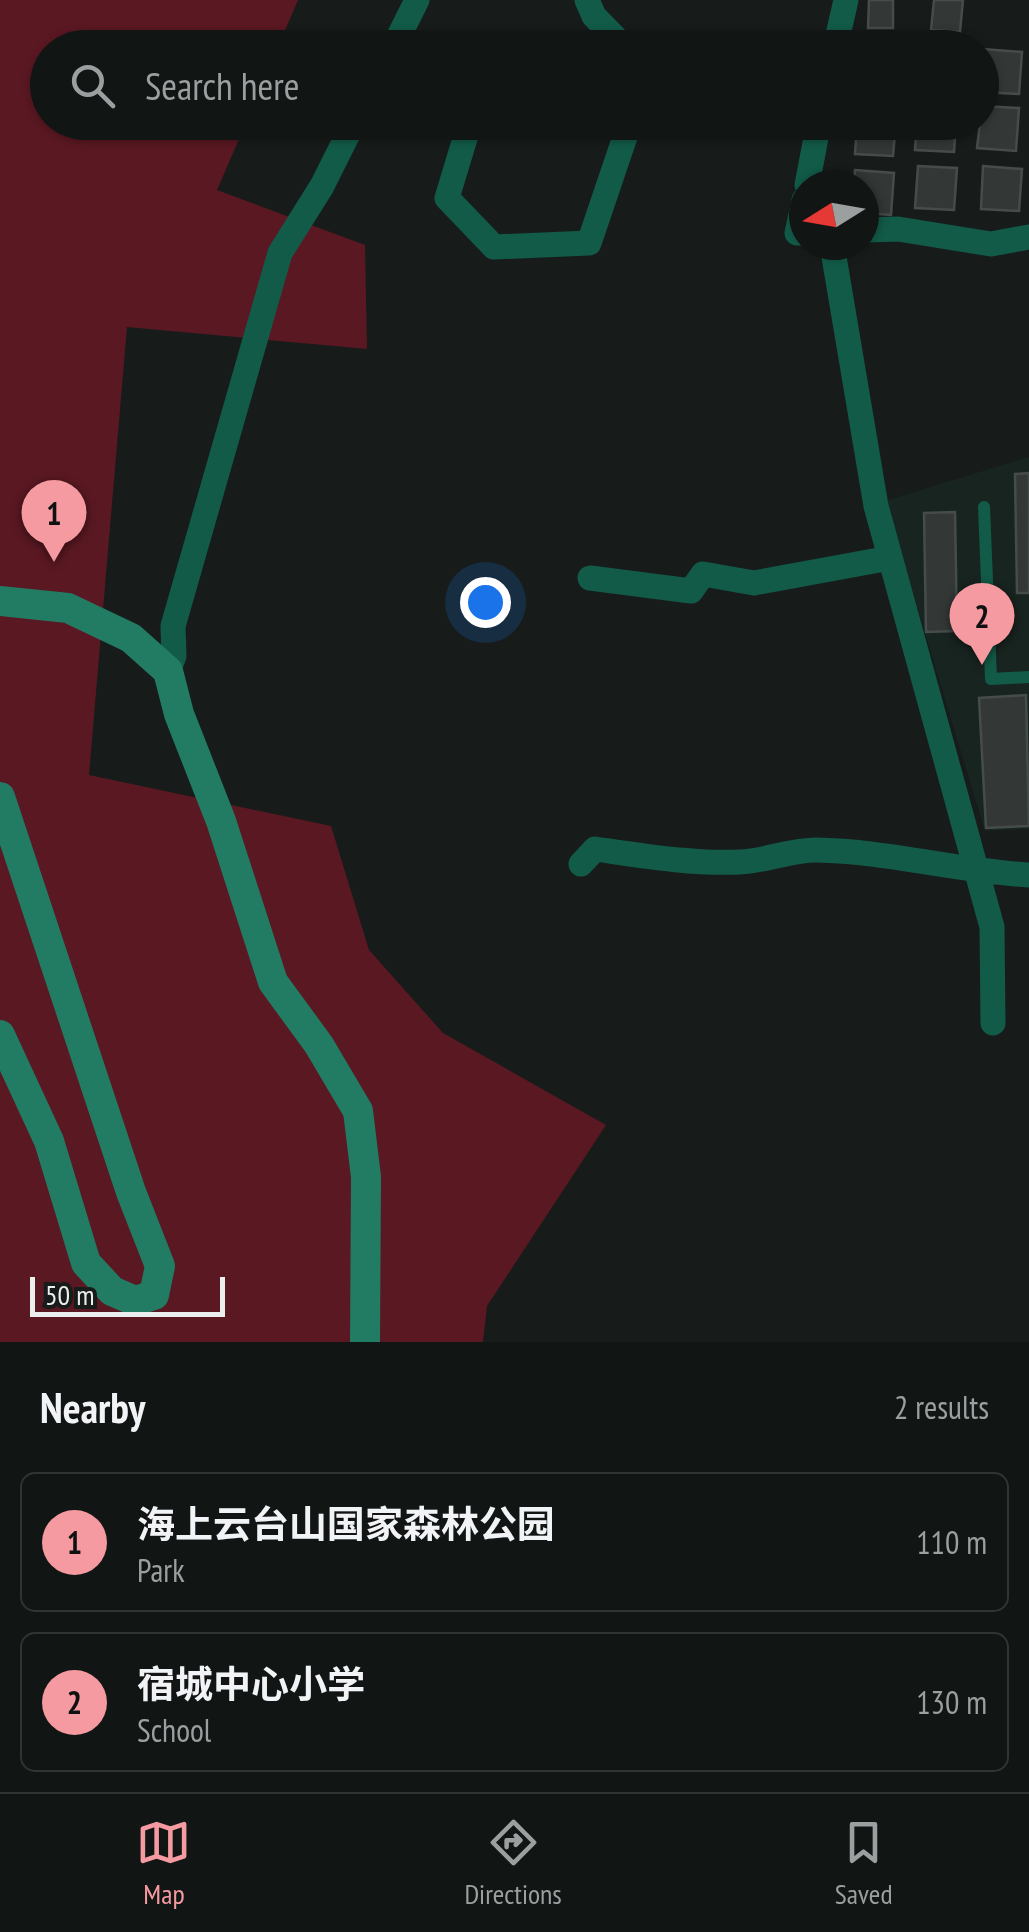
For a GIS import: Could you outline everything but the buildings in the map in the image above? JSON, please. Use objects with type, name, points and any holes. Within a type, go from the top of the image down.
[{"type":"street","points":[[402,30],[417,0]]},
{"type":"street","points":[[587,0],[594,16],[608,30]]},
{"type":"street","points":[[839,30],[846,0]]},
{"type":"street","points":[[168,672],[174,656],[173,626],[280,253],[345,140]]},
{"type":"street","points":[[465,140],[447,198],[494,247],[589,243],[621,140]]},
{"type":"street","points":[[810,170],[816,140]]},
{"type":"street","points":[[879,230],[991,244],[1029,237]]},
{"type":"street","points":[[835,260],[876,506],[992,927],[992,1023]]},
{"type":"street","points":[[590,578],[691,591],[703,574],[754,583],[890,558]]},
{"type":"street","points":[[0,601],[68,608],[131,638],[168,672],[179,714],[221,821],[273,982],[319,1045],[358,1111],[366,1177],[365,1342]]},
{"type":"street","points":[[0,797],[118,1156],[160,1266],[154,1295],[135,1301],[112,1290],[86,1263],[49,1141],[0,1035]]},
{"type":"street","points":[[582,864],[595,849],[683,862],[744,862],[814,850],[925,862],[976,872],[1029,875]]},
{"type":"lane","points":[[984,507],[992,679],[1029,677]]},
{"type":"shaded area","points":[[0,0],[298,0],[285,30],[30,30],[30,140],[239,140],[217,190],[365,245],[367,349],[127,327],[89,775],[331,826],[369,950],[443,1033],[606,1125],[487,1306],[483,1342],[0,1342]]},
{"type":"shaded area","points":[[1029,457],[1029,829],[985,831],[885,501]]},
{"type":"place","name":"海上云台山国家森林公园","points":[[54,562]]},
{"type":"place","name":"宿城中心小学","points":[[982,665]]}]
